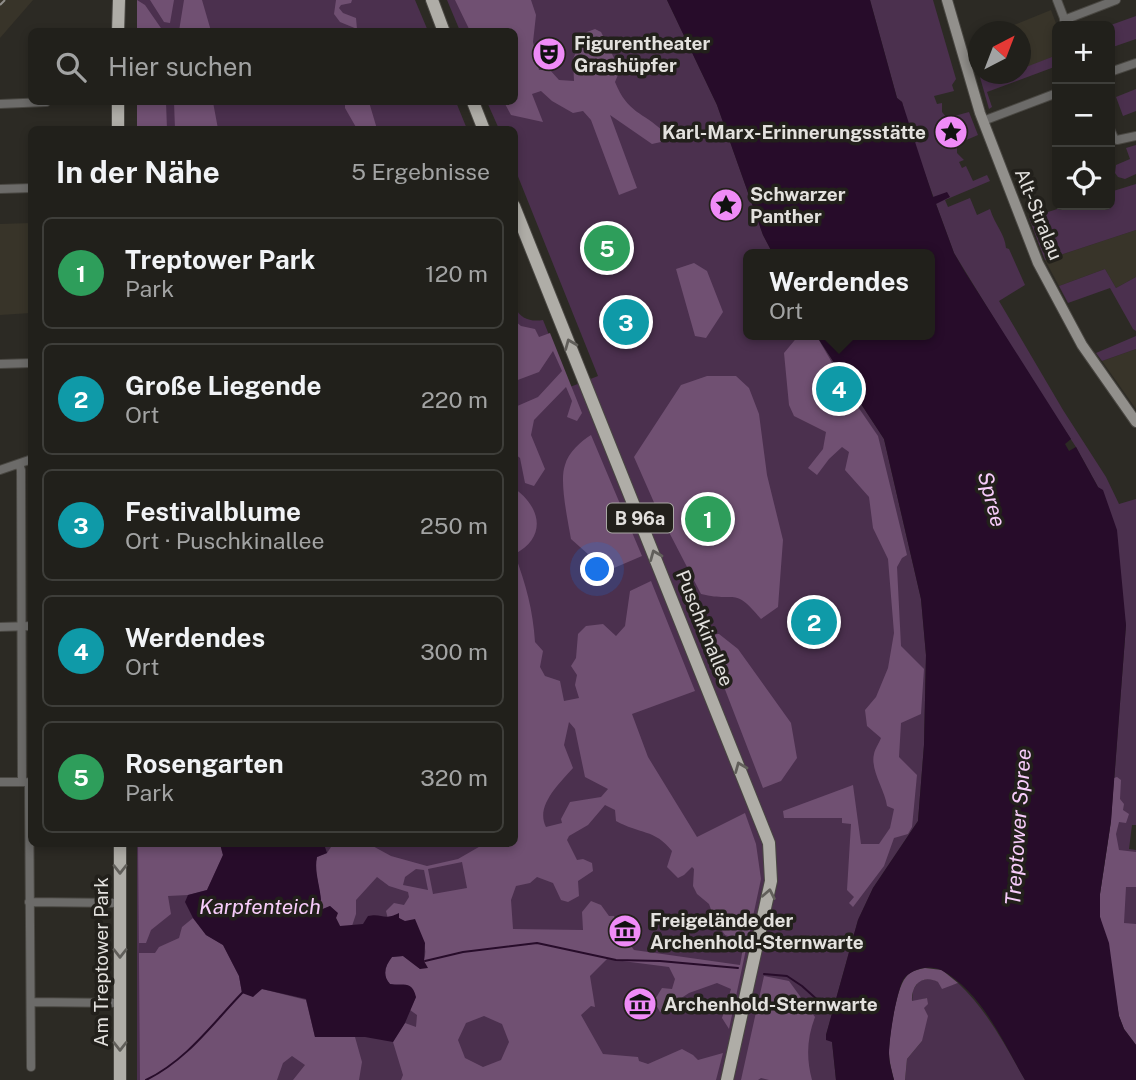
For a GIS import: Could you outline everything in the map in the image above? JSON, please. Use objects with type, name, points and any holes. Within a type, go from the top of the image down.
[{"type":"main road","points":[[118,28],[119,0]]},
{"type":"main road","points":[[432,0],[442,28]]},
{"type":"main road","points":[[118,105],[118,126]]},
{"type":"main road","points":[[473,105],[482,126]]},
{"type":"main road","name":"Puschkinallee","points":[[518,216],[765,830],[771,854],[771,881],[727,1080]]},
{"type":"main road","name":"Am Treptower Park","points":[[120,847],[120,1080]]},
{"type":"street","name":"Alt-Stralau","points":[[947,0],[983,121],[1038,263],[1082,345],[1136,422]]},
{"type":"street","points":[[1057,0],[1064,21]]},
{"type":"street","points":[[1069,21],[1116,0]]},
{"type":"street","points":[[1115,70],[1136,63]]},
{"type":"street","points":[[983,121],[1052,95]]},
{"type":"street","points":[[0,103],[28,102]]},
{"type":"street","points":[[1115,138],[1122,141],[1136,135]]},
{"type":"street","points":[[0,189],[28,188]]},
{"type":"street","points":[[0,364],[28,363]]},
{"type":"street","points":[[0,470],[28,461]]},
{"type":"street","points":[[19,464],[28,842]]},
{"type":"street","points":[[0,627],[28,626]]},
{"type":"street","points":[[0,782],[27,782]]},
{"type":"street","points":[[28,847],[31,1067]]},
{"type":"street","points":[[29,902],[120,903]]},
{"type":"street","points":[[32,1002],[120,1003]]},
{"type":"shaded area","points":[[0,0],[33,0],[0,38]]},
{"type":"shaded area","points":[[137,0],[415,0],[427,28],[137,28]]},
{"type":"shaded area","points":[[137,0],[145,5],[161,28],[137,28]]},
{"type":"shaded area","points":[[150,0],[174,0],[170,23],[164,22]]},
{"type":"shaded area","points":[[184,0],[202,0],[210,28],[179,28]]},
{"type":"shaded area","points":[[336,0],[352,0],[339,8],[343,13],[356,18],[357,28],[340,22],[334,14]]},
{"type":"shaded area","points":[[447,0],[667,0],[717,105],[770,249],[743,249],[743,340],[819,340],[884,439],[921,599],[926,655],[924,745],[918,821],[873,888],[858,920],[826,1035],[832,1041],[836,1080],[137,1080],[137,847],[518,847],[518,311],[526,319],[543,320],[570,387],[598,376],[518,176],[518,126],[498,126],[488,105],[518,105],[518,28],[459,28]]},
{"type":"shaded area","points":[[455,0],[531,0],[536,15],[533,42],[539,70],[550,70],[559,80],[574,81],[573,59],[584,33],[595,29],[601,32],[620,70],[615,82],[625,100],[664,132],[661,142],[652,144],[610,115],[637,188],[619,195],[591,120],[583,111],[573,113],[541,91],[532,94],[543,122],[511,115],[506,105],[518,105],[518,28],[469,28]]},
{"type":"shaded area","points":[[870,0],[933,0],[956,79],[952,85],[954,91],[934,96],[937,104],[942,103],[942,112],[947,118],[969,112],[978,135],[957,144],[957,153],[964,160],[959,162],[962,168],[966,166],[973,181],[987,175],[990,181],[945,200],[948,207],[970,198],[977,215],[990,209],[1025,285],[999,301],[1106,477],[1119,504],[1136,499],[1136,825],[1132,825],[1129,849],[1136,850],[1136,1045],[1111,821],[1126,625],[1098,487],[1076,447],[954,253],[910,133],[902,102],[897,98]]},
{"type":"shaded area","points":[[1051,10],[1055,21],[1052,21],[1052,57],[1031,66],[1031,21],[1024,21]]},
{"type":"shaded area","points":[[1136,16],[1136,39],[1115,46],[1115,24]]},
{"type":"shaded area","points":[[1052,57],[1052,68],[1031,76],[1031,65]]},
{"type":"shaded area","points":[[982,84],[1009,84],[987,92],[992,107],[989,109]]},
{"type":"shaded area","points":[[1136,89],[1136,111],[1123,116],[1116,97]]},
{"type":"shaded area","points":[[137,105],[457,105],[466,126],[137,126]]},
{"type":"shaded area","points":[[137,105],[166,105],[167,126],[137,126]]},
{"type":"shaded area","points":[[174,105],[214,105],[217,126],[175,126]]},
{"type":"shaded area","points":[[345,105],[370,105],[376,126],[355,126]]},
{"type":"shaded area","points":[[1136,145],[1136,174],[1125,179],[1115,173],[1116,165],[1130,159],[1126,148]]},
{"type":"shaded area","points":[[1136,184],[1136,230],[1045,260],[1029,218],[1054,210],[1115,210],[1115,190]]},
{"type":"shaded area","points":[[28,223],[28,313],[0,315],[0,224]]},
{"type":"shaded area","points":[[1136,230],[1136,277],[1116,288],[1105,269],[1059,286],[1045,260]]},
{"type":"shaded area","points":[[694,263],[707,271],[723,312],[706,338],[695,336],[676,269]]},
{"type":"shaded area","points":[[1105,269],[1116,288],[1136,277],[1136,331],[1110,288],[1068,303],[1059,286]]},
{"type":"shaded area","points":[[518,324],[535,329],[539,337],[550,333],[582,413],[577,421],[567,417],[572,401],[566,387],[534,420],[531,435],[545,469],[534,486],[525,483],[518,456],[518,406],[538,397],[562,371],[553,351],[539,372],[518,380]]},
{"type":"shaded area","points":[[1136,336],[1136,349],[1102,361],[1096,353]]},
{"type":"shaded area","points":[[795,340],[819,340],[878,436],[907,555],[897,567],[901,646],[924,669],[921,714],[901,723],[899,757],[917,775],[912,827],[908,834],[894,838],[884,866],[853,907],[849,903],[854,897],[847,890],[851,824],[842,823],[842,818],[784,818],[783,811],[853,785],[861,844],[879,844],[890,828],[894,809],[887,806],[873,760],[881,738],[867,726],[865,710],[876,697],[888,668],[894,633],[888,559],[873,528],[869,497],[845,470],[849,452],[842,447],[817,475],[808,468],[823,449],[826,432],[794,416],[789,405],[784,353]]},
{"type":"shaded area","points":[[1136,349],[1136,409],[1102,361]]},
{"type":"shaded area","points":[[707,376],[736,376],[749,388],[759,414],[767,475],[783,540],[778,607],[761,619],[739,599],[701,594],[656,507],[634,457],[681,385]]},
{"type":"shaded area","points":[[591,435],[642,556],[614,568],[598,563],[571,539],[568,522],[563,472],[575,448]]},
{"type":"shaded area","points":[[518,492],[531,505],[537,523],[532,540],[518,552]]},
{"type":"shaded area","points":[[518,564],[533,619],[535,642],[543,651],[540,667],[545,676],[560,681],[564,701],[579,698],[575,685],[577,675],[571,666],[576,658],[578,634],[586,626],[603,624],[616,636],[625,626],[630,591],[651,581],[695,691],[632,714],[648,757],[697,837],[745,813],[756,844],[761,879],[729,1029],[722,1018],[731,989],[717,983],[689,993],[660,1012],[654,1001],[662,988],[672,989],[675,979],[669,967],[607,959],[590,976],[595,1007],[591,1006],[581,1015],[603,1054],[638,1057],[639,1061],[648,1064],[682,1049],[698,1060],[723,1053],[716,1080],[401,1080],[403,1075],[393,1042],[405,1023],[416,1027],[417,1015],[410,1010],[416,997],[390,984],[385,970],[392,957],[403,956],[420,969],[425,945],[418,933],[399,918],[399,914],[388,919],[386,911],[394,903],[404,905],[409,897],[408,892],[389,886],[377,877],[356,900],[356,914],[352,926],[340,926],[337,913],[330,906],[320,911],[317,905],[321,900],[315,866],[317,857],[327,853],[331,847],[374,847],[391,856],[427,866],[458,859],[479,847],[518,847]],"holes":[[[569,722],[575,729],[585,777],[608,789],[601,797],[570,802],[561,819],[562,823],[546,827],[543,819],[546,803],[573,768],[564,745]],[[605,805],[615,810],[616,821],[653,835],[666,844],[672,851],[667,867],[678,878],[692,867],[693,886],[697,894],[709,904],[715,921],[725,935],[744,942],[740,965],[634,950],[619,929],[614,916],[609,916],[601,905],[591,901],[582,912],[583,930],[513,929],[511,900],[516,886],[530,883],[537,877],[553,883],[561,900],[568,902],[579,896],[578,881],[593,871],[592,863],[583,859],[577,860],[567,840],[588,825]],[[462,862],[467,888],[433,894],[428,869]],[[416,869],[424,870],[428,890],[403,885],[405,877]],[[484,1016],[502,1024],[509,1042],[501,1060],[483,1067],[465,1058],[458,1040],[466,1023]]]},
{"type":"shaded area","points":[[719,634],[738,649],[791,723],[797,758],[781,781],[763,788],[704,635]]},
{"type":"shaded area","points":[[1114,778],[1121,780],[1120,799],[1124,804],[1123,810],[1129,814],[1126,823],[1119,822],[1116,834],[1119,850],[1136,852],[1136,887],[1126,887],[1124,923],[1136,924],[1136,1045],[1124,1029],[1119,1016],[1100,917],[1100,894],[1111,821]]},
{"type":"shaded area","points":[[138,847],[221,847],[223,855],[207,890],[168,896],[171,914],[151,930],[146,943],[139,943],[139,953],[155,953],[159,947],[179,938],[182,927],[193,918],[206,935],[223,945],[239,976],[242,993],[262,989],[306,1000],[315,1037],[355,1037],[362,1062],[359,1080],[293,1080],[305,1065],[292,1056],[283,1063],[277,1080],[140,1080]]},
{"type":"shaded area","points":[[925,968],[942,970],[958,983],[942,989],[938,982],[927,979],[919,982],[913,990],[912,1001],[927,998],[928,1004],[924,1008],[928,1016],[922,1041],[907,1059],[905,1080],[894,1080],[889,1053],[896,1002],[902,983],[908,975]]},
{"type":"shaded area","points":[[764,976],[789,981],[815,1017],[808,1048],[812,1080],[741,1080]]},
{"type":"shaded area","points":[[928,979],[945,985],[958,983],[968,993],[995,1028],[1025,1080],[905,1080],[907,1059],[922,1041],[923,1007],[927,998],[912,1002],[913,990],[919,981]]},
{"type":"water","points":[[667,0],[870,0],[897,98],[902,102],[933,197],[947,192],[950,197],[936,204],[954,253],[1071,439],[1065,444],[1069,451],[1076,447],[1098,487],[1103,490],[1117,530],[1126,625],[1111,821],[1100,894],[1100,917],[1109,943],[1119,1016],[1124,1029],[1136,1045],[1136,1080],[1025,1080],[980,1004],[955,979],[931,967],[910,973],[900,987],[889,1047],[894,1080],[836,1080],[832,1042],[826,1040],[826,1035],[858,920],[873,888],[918,821],[924,745],[926,655],[921,599],[884,439],[819,340],[935,340],[935,249],[770,249],[717,105]]},
{"type":"water","name":"Karpfenteich","points":[[221,847],[325,847],[327,853],[317,857],[316,862],[321,900],[317,905],[320,910],[330,906],[338,913],[336,918],[340,926],[363,924],[368,916],[373,915],[390,916],[399,913],[399,918],[405,921],[415,919],[425,943],[424,961],[428,968],[420,969],[403,956],[392,957],[388,964],[385,974],[390,984],[409,986],[416,997],[393,1042],[365,1037],[315,1037],[306,999],[262,989],[253,997],[242,993],[239,976],[223,945],[206,935],[185,902],[188,895],[207,890],[223,855]]},
{"type":"waterway","points":[[425,961],[463,952],[537,943],[616,960],[738,968]]},
{"type":"waterway","points":[[764,974],[787,976],[831,1012]]},
{"type":"waterway","points":[[146,1080],[187,1052],[243,992]]},
{"type":"railway","points":[[0,5],[5,0]]},
{"type":"place","name":"Figurentheater Grashüpfer","points":[[549,54]]},
{"type":"place","name":"Karl-Marx-Erinnerungsstätte","points":[[951,132]]},
{"type":"place","name":"Schwarzer Panther","points":[[726,205]]},
{"type":"place","name":"Rosengarten","points":[[607,248]]},
{"type":"place","name":"Festivalblume","points":[[626,322]]},
{"type":"place","name":"Werdendes","points":[[839,389]]},
{"type":"place","name":"Treptower Park","points":[[708,519]]},
{"type":"place","name":"Große Liegende","points":[[814,622]]},
{"type":"place","name":"Freigelände der Archenhold-Sternwarte","points":[[625,931]]},
{"type":"place","name":"Archenhold-Sternwarte","points":[[640,1004]]},
{"type":"water label","name":"Spree","points":[[992,499]]},
{"type":"water label","name":"Treptower Spree","points":[[1018,827]]}]
